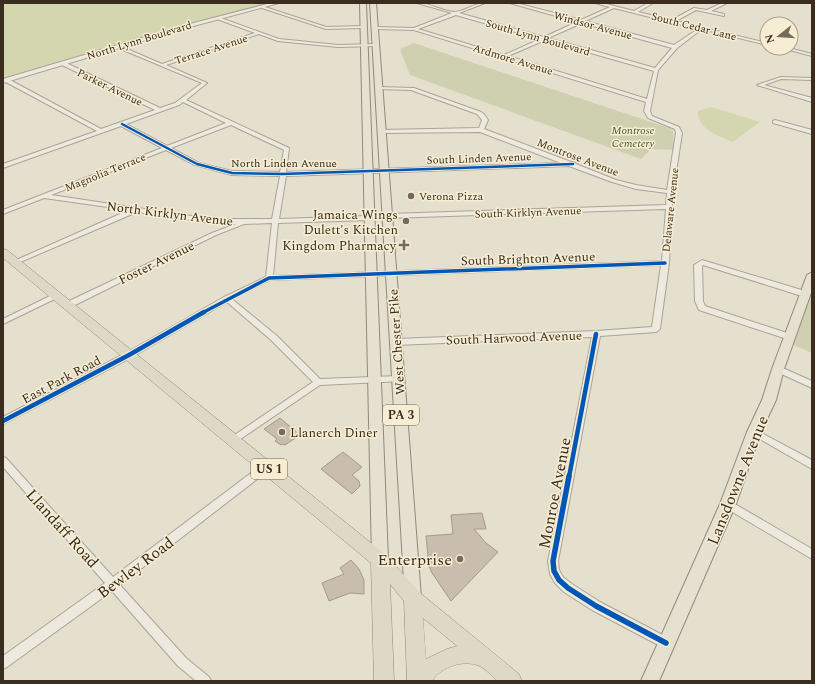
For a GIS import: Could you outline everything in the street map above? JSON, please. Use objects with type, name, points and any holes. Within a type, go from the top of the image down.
[{"type":"highway","name":"US 1","points":[[3,252],[380,560],[413,598],[512,681]]},
{"type":"highway","name":"West Chester Pike","points":[[380,560],[384,681]]},
{"type":"highway","name":"West Chester Pike","points":[[413,598],[417,681]]},
{"type":"highway","points":[[422,681],[429,669],[446,657],[468,654],[482,656]]},
{"type":"main road","name":"West Chester Pike","points":[[362,3],[380,560]]},
{"type":"main road","name":"West Chester Pike","points":[[374,3],[413,598]]},
{"type":"main road","name":"Lansdowne Avenue","points":[[650,681],[728,504],[754,432],[769,400],[778,369],[812,275]]},
{"type":"street","name":"North Lynn Boulevard","points":[[4,80],[118,46],[277,3]]},
{"type":"street","name":"South Lynn Boulevard","points":[[420,3],[656,70]]},
{"type":"street","points":[[414,29],[483,3]]},
{"type":"street","name":"Windsor Avenue","points":[[512,3],[675,47]]},
{"type":"street","name":"South Cedar Lane","points":[[597,3],[759,42]]},
{"type":"street","points":[[634,12],[652,3]]},
{"type":"street","points":[[709,11],[725,3]]},
{"type":"street","points":[[263,6],[326,28],[363,27]]},
{"type":"street","points":[[505,56],[584,22],[614,7]]},
{"type":"street","points":[[672,21],[695,9],[723,15]]},
{"type":"street","points":[[218,18],[278,40],[334,46],[376,45]]},
{"type":"street","name":"Ardmore Avenue","points":[[375,28],[414,29],[650,101]]},
{"type":"street","points":[[650,101],[656,70],[675,47],[701,28]]},
{"type":"street","name":"Terrace Avenue","points":[[162,65],[260,33]]},
{"type":"street","points":[[3,166],[177,104],[205,83],[118,46]]},
{"type":"street","points":[[799,52],[812,55]]},
{"type":"street","name":"Parker Avenue","points":[[62,63],[159,110]]},
{"type":"street","points":[[812,79],[781,78],[759,85],[812,100]]},
{"type":"street","points":[[4,80],[101,131]]},
{"type":"street","points":[[379,88],[412,89],[479,113],[485,120],[481,130]]},
{"type":"street","points":[[182,100],[287,150],[275,221],[269,278]]},
{"type":"street","name":"Delaware Avenue","points":[[650,101],[647,111],[650,117],[677,128],[679,133],[670,192],[665,263],[656,329]]},
{"type":"street","name":"Magnolia Terrace","points":[[3,212],[230,122]]},
{"type":"street","points":[[775,122],[812,132]]},
{"type":"street","name":"North Linden Avenue","points":[[122,124],[197,164],[219,171],[245,174],[282,174],[385,170]]},
{"type":"street","name":"Montrose Avenue","points":[[382,132],[481,130],[614,181],[636,187],[670,192]]},
{"type":"street","name":"South Linden Avenue","points":[[385,170],[573,164]]},
{"type":"street","name":"North Kirklyn Avenue","points":[[44,196],[201,220],[245,222],[369,218]]},
{"type":"street","name":"South Kirklyn Avenue","points":[[388,216],[669,208]]},
{"type":"street","points":[[16,262],[136,210]]},
{"type":"street","name":"Foster Avenue","points":[[68,305],[214,234],[245,222]]},
{"type":"street","points":[[790,337],[702,308],[699,301],[698,265],[702,262],[805,294]]},
{"type":"street","name":"South Brighton Avenue","points":[[269,278],[665,263]]},
{"type":"street","name":"East Park Road","points":[[3,420],[129,355],[227,299],[269,278]]},
{"type":"street","points":[[3,322],[57,296]]},
{"type":"street","points":[[227,299],[254,319],[280,342],[318,382]]},
{"type":"street","name":"South Harwood Avenue","points":[[396,342],[596,334],[656,329]]},
{"type":"street","name":"Monroe Avenue","points":[[596,334],[553,561],[554,571],[564,584],[584,598],[666,644]]},
{"type":"street","points":[[778,369],[812,385]]},
{"type":"street","points":[[233,440],[318,382],[399,380]]},
{"type":"street","points":[[754,432],[812,465]]},
{"type":"street","name":"Llandaff Road","points":[[3,461],[182,662],[205,681]]},
{"type":"street","name":"Bewley Road","points":[[3,663],[113,584],[266,467]]},
{"type":"street","points":[[728,504],[812,554]]},
{"type":"green space","points":[[3,3],[269,3],[187,24],[3,79]]},
{"type":"green space","name":"Montrose Cemetery","points":[[414,43],[669,128],[673,131],[674,150],[651,149],[641,159],[410,75],[400,49]]},
{"type":"green space","points":[[711,107],[760,122],[733,142],[710,131],[701,123],[698,111]]},
{"type":"green space","points":[[812,276],[812,353],[789,343]]},
{"type":"building","name":"Llanerch Diner","points":[[280,418],[300,435],[285,445],[281,445],[275,441],[277,439],[264,429]]},
{"type":"building","points":[[343,452],[362,467],[352,475],[359,481],[360,486],[352,494],[321,469]]},
{"type":"building","name":"Enterprise","points":[[482,513],[486,529],[474,529],[486,543],[498,552],[451,601],[429,566],[426,536],[453,534],[451,515]]},
{"type":"building","points":[[351,560],[359,569],[364,580],[364,594],[350,593],[329,601],[322,583],[344,574],[340,568]]},
{"type":"cycle path","points":[[122,124],[197,164],[232,173],[282,174],[573,164]]},
{"type":"cycle path","points":[[3,421],[129,355],[227,299],[269,278],[665,263]]},
{"type":"cycle path","points":[[596,334],[553,561],[554,571],[559,580],[568,588],[596,606],[666,643]]},
{"type":"place","name":"Verona Pizza","points":[[411,196]]},
{"type":"place","name":"Jamaica Wings Dulett's Kitchen","points":[[406,221]]},
{"type":"place","name":"Kingdom Pharmacy","points":[[404,245]]},
{"type":"place","name":"Llanerch Diner","points":[[282,432]]},
{"type":"place","name":"Enterprise","points":[[460,559]]}]
